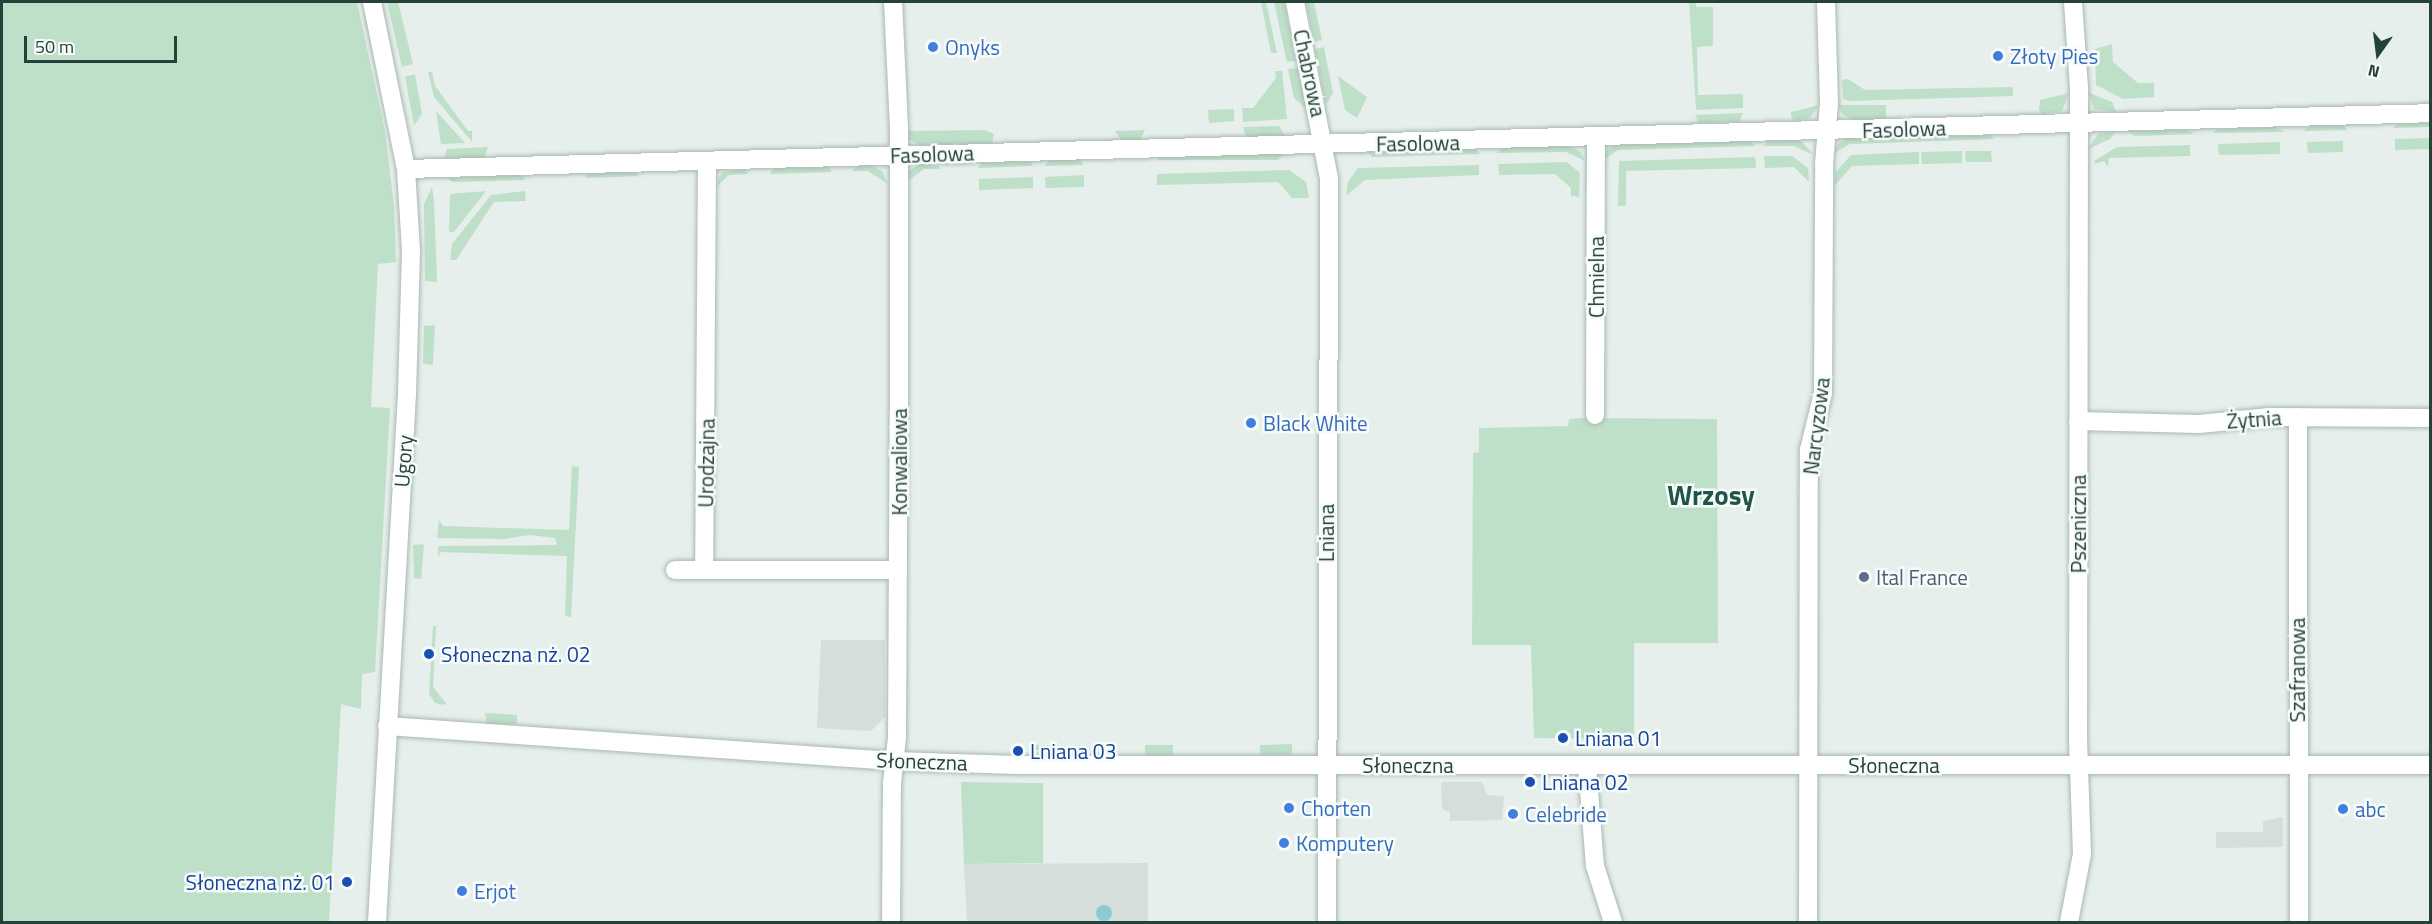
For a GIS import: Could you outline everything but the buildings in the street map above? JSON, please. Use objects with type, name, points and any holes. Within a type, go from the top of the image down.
[{"type":"street","name":"Ugory","points":[[372,2],[406,169],[410,330],[377,922]]},
{"type":"street","name":"Konwaliowa","points":[[891,922],[898,570],[899,154],[893,2]]},
{"type":"street","name":"Chabrowa","points":[[1295,2],[1325,144]]},
{"type":"street","name":"Narcyzowa","points":[[1808,922],[1809,450],[1823,393],[1824,164],[1827,132],[1826,2]]},
{"type":"street","name":"Pszeniczna","points":[[2069,922],[2082,854],[2079,765],[2079,124],[2073,2]]},
{"type":"street","name":"Fasolowa","points":[[406,169],[707,162],[899,154],[1596,139],[2430,113]]},
{"type":"street","name":"Chmielna","points":[[1595,415],[1596,139]]},
{"type":"street","name":"Lniana","points":[[1325,144],[1329,178],[1326,562],[1330,764],[1327,922]]},
{"type":"street","name":"Urodzajna","points":[[704,570],[707,162]]},
{"type":"street","name":"Żytnia","points":[[2078,422],[2199,424],[2298,417],[2430,418]]},
{"type":"street","name":"Szafranowa","points":[[2298,417],[2298,922]]},
{"type":"street","points":[[675,570],[898,570]]},
{"type":"street","name":"Słoneczna","points":[[387,726],[894,761],[1061,766],[1330,764],[2430,765]]},
{"type":"street","points":[[1587,765],[1595,866],[1613,922]]},
{"type":"shaded area","points":[[821,640],[885,640],[885,717],[871,731],[817,728]]},
{"type":"shaded area","points":[[1441,782],[1482,782],[1487,795],[1504,796],[1502,820],[1450,821],[1450,812],[1442,809]]},
{"type":"shaded area","points":[[2283,817],[2283,847],[2216,848],[2216,832],[2263,832],[2263,821]]},
{"type":"shaded area","points":[[1148,863],[1148,922],[967,922],[964,864]]},
{"type":"green space","points":[[2,2],[357,2],[385,131],[394,206],[396,262],[378,264],[371,407],[390,408],[375,672],[362,674],[361,709],[341,704],[329,922],[2,922]]},
{"type":"green space","points":[[387,2],[398,2],[413,64],[402,67]]},
{"type":"green space","points":[[1261,2],[1266,2],[1277,53],[1271,53]]},
{"type":"green space","points":[[1274,2],[1284,2],[1296,61],[1287,62]]},
{"type":"green space","points":[[1306,2],[1314,2],[1322,40],[1314,42]]},
{"type":"green space","points":[[1689,2],[1696,2],[1696,7],[1713,7],[1713,46],[1697,47],[1698,95],[1743,94],[1743,108],[1696,110]]},
{"type":"green space","points":[[2112,44],[2113,62],[2138,83],[2154,83],[2154,97],[2123,99],[2096,85],[2095,49]]},
{"type":"green space","points":[[1324,47],[1333,93],[1326,105],[1315,49]]},
{"type":"green space","points":[[1298,68],[1306,108],[1294,98],[1288,69]]},
{"type":"green space","points":[[1275,71],[1282,71],[1287,119],[1243,122],[1242,108],[1253,108],[1276,78]]},
{"type":"green space","points":[[428,72],[432,72],[435,86],[468,131],[472,131],[472,142],[434,97]]},
{"type":"green space","points":[[415,74],[422,114],[414,126],[405,77]]},
{"type":"green space","points":[[1338,76],[1367,97],[1357,118],[1345,110]]},
{"type":"green space","points":[[1848,79],[1865,90],[2013,87],[2013,96],[1849,101],[1843,99],[1842,80]]},
{"type":"green space","points":[[2069,93],[2062,111],[2042,114],[2039,109],[2040,100]]},
{"type":"green space","points":[[2089,93],[2112,102],[2116,112],[2094,109]]},
{"type":"green space","points":[[1819,105],[1810,118],[1794,121],[1791,116],[1791,112]]},
{"type":"green space","points":[[1838,105],[1886,105],[1886,119],[1853,120],[1843,115]]},
{"type":"green space","points":[[1234,109],[1234,121],[1209,123],[1208,110]]},
{"type":"green space","points":[[436,111],[465,143],[441,144]]},
{"type":"green space","points":[[1743,113],[1739,122],[1699,123],[1695,115]]},
{"type":"green space","points":[[2430,123],[2430,127],[2393,128],[2397,124]]},
{"type":"green space","points":[[2343,125],[2347,130],[2303,131],[2310,126]]},
{"type":"green space","points":[[1279,126],[1285,136],[1246,137],[1243,127]]},
{"type":"green space","points":[[2276,127],[2284,132],[2213,133],[2218,129]]},
{"type":"green space","points":[[985,130],[994,134],[992,144],[921,146],[908,139],[905,131]]},
{"type":"green space","points":[[1145,130],[1140,140],[1121,140],[1115,131]]},
{"type":"green space","points":[[2186,130],[2195,134],[2134,136],[2128,131]]},
{"type":"green space","points":[[2116,131],[2110,139],[2088,149],[2098,134]]},
{"type":"green space","points":[[1990,135],[1994,139],[1850,144],[1833,154],[1838,144],[1847,138]]},
{"type":"green space","points":[[2430,138],[2430,149],[2395,150],[2395,139]]},
{"type":"green space","points":[[1800,140],[1814,155],[1793,146],[1764,146],[1768,141]]},
{"type":"green space","points":[[1751,141],[1755,146],[1618,150],[1602,161],[1605,151],[1615,145]]},
{"type":"green space","points":[[2343,141],[2343,152],[2308,153],[2307,142]]},
{"type":"green space","points":[[2280,142],[2280,154],[2219,155],[2218,144]]},
{"type":"green space","points":[[2190,145],[2190,156],[2109,158],[2108,167],[2104,161],[2095,164],[2094,161],[2117,147]]},
{"type":"green space","points":[[1567,146],[1580,151],[1585,161],[1566,152],[1497,153],[1502,148]]},
{"type":"green space","points":[[488,147],[484,158],[444,158],[447,149]]},
{"type":"green space","points":[[1476,149],[1480,154],[1372,157],[1367,152]]},
{"type":"green space","points":[[1962,151],[1962,163],[1922,164],[1921,152]]},
{"type":"green space","points":[[1965,151],[1991,151],[1992,162],[1966,162]]},
{"type":"green space","points":[[1919,152],[1919,164],[1852,166],[1835,185],[1835,173],[1851,155]]},
{"type":"green space","points":[[1286,153],[1278,160],[1158,160],[1159,157]]},
{"type":"green space","points":[[1764,156],[1792,156],[1808,168],[1809,182],[1794,167],[1765,168]]},
{"type":"green space","points":[[1755,157],[1756,168],[1626,171],[1626,206],[1618,206],[1619,161]]},
{"type":"green space","points":[[1080,159],[1083,165],[1045,166],[1049,160]]},
{"type":"green space","points":[[1030,161],[1033,166],[978,168],[982,163]]},
{"type":"green space","points":[[1567,162],[1580,173],[1579,197],[1571,196],[1571,188],[1555,174],[1499,175],[1498,164]]},
{"type":"green space","points":[[920,164],[937,164],[940,169],[924,169],[905,183],[908,171]]},
{"type":"green space","points":[[869,165],[882,171],[888,184],[868,171],[853,171],[856,166]]},
{"type":"green space","points":[[1479,165],[1479,175],[1365,180],[1346,196],[1348,182],[1358,168]]},
{"type":"green space","points":[[829,167],[832,172],[770,174],[774,168]]},
{"type":"green space","points":[[745,169],[748,174],[729,175],[715,188],[722,172]]},
{"type":"green space","points":[[1289,170],[1306,182],[1309,198],[1292,198],[1278,182],[1157,185],[1157,174]]},
{"type":"green space","points":[[635,172],[639,176],[585,178],[588,173]]},
{"type":"green space","points":[[522,175],[525,180],[453,182],[447,178]]},
{"type":"green space","points":[[1084,175],[1084,187],[1046,188],[1045,177]]},
{"type":"green space","points":[[1033,177],[1033,188],[979,190],[979,179]]},
{"type":"green space","points":[[432,187],[437,282],[425,281],[424,204]]},
{"type":"green space","points":[[486,191],[454,232],[449,232],[450,194]]},
{"type":"green space","points":[[525,191],[526,201],[494,202],[456,260],[450,260],[452,244],[491,195]]},
{"type":"green space","points":[[435,325],[433,365],[423,363],[424,326]]},
{"type":"green space","points":[[1569,419],[1717,419],[1718,643],[1634,643],[1634,739],[1534,738],[1531,645],[1472,645],[1473,453],[1479,452],[1479,428],[1568,426]]},
{"type":"green space","points":[[572,466],[579,467],[571,617],[565,616],[567,556],[441,552],[438,557],[438,546],[557,545],[555,538],[530,535],[504,539],[437,538],[439,520],[443,526],[569,530]]},
{"type":"green space","points":[[424,544],[421,579],[414,578],[413,545]]},
{"type":"green space","points":[[433,626],[436,626],[433,687],[446,703],[444,705],[435,703],[429,694]]},
{"type":"green space","points":[[485,713],[517,715],[517,724],[487,724]]},
{"type":"green space","points":[[1292,744],[1292,755],[1260,755],[1260,745]]},
{"type":"green space","points":[[1033,745],[1086,746],[1087,756],[1054,755],[1054,750],[1033,750]]},
{"type":"green space","points":[[1145,745],[1173,745],[1173,756],[1145,756]]},
{"type":"green space","points":[[961,782],[1043,783],[1043,863],[964,864]]},
{"type":"water","points":[[1101,905],[1107,905],[1112,913],[1110,919],[1101,921],[1096,916],[1096,910]]},
{"type":"place","name":"Onyks","points":[[933,47]]},
{"type":"place","name":"Złoty Pies","points":[[1998,56]]},
{"type":"place","name":"Black White","points":[[1251,423]]},
{"type":"place","name":"Ital France","points":[[1864,577]]},
{"type":"place","name":"Słoneczna nż. 02","points":[[429,654]]},
{"type":"place","name":"Lniana 01","points":[[1563,738]]},
{"type":"place","name":"Lniana 03","points":[[1018,751]]},
{"type":"place","name":"Lniana 02","points":[[1530,782]]},
{"type":"place","name":"Chorten","points":[[1289,808]]},
{"type":"place","name":"abc","points":[[2343,809]]},
{"type":"place","name":"Celebride","points":[[1513,814]]},
{"type":"place","name":"Komputery","points":[[1284,843]]},
{"type":"place","name":"Słoneczna nż. 01","points":[[347,882]]},
{"type":"place","name":"Erjot","points":[[462,891]]},
{"type":"district","name":"Wrzosy","points":[[1711,495]]}]
